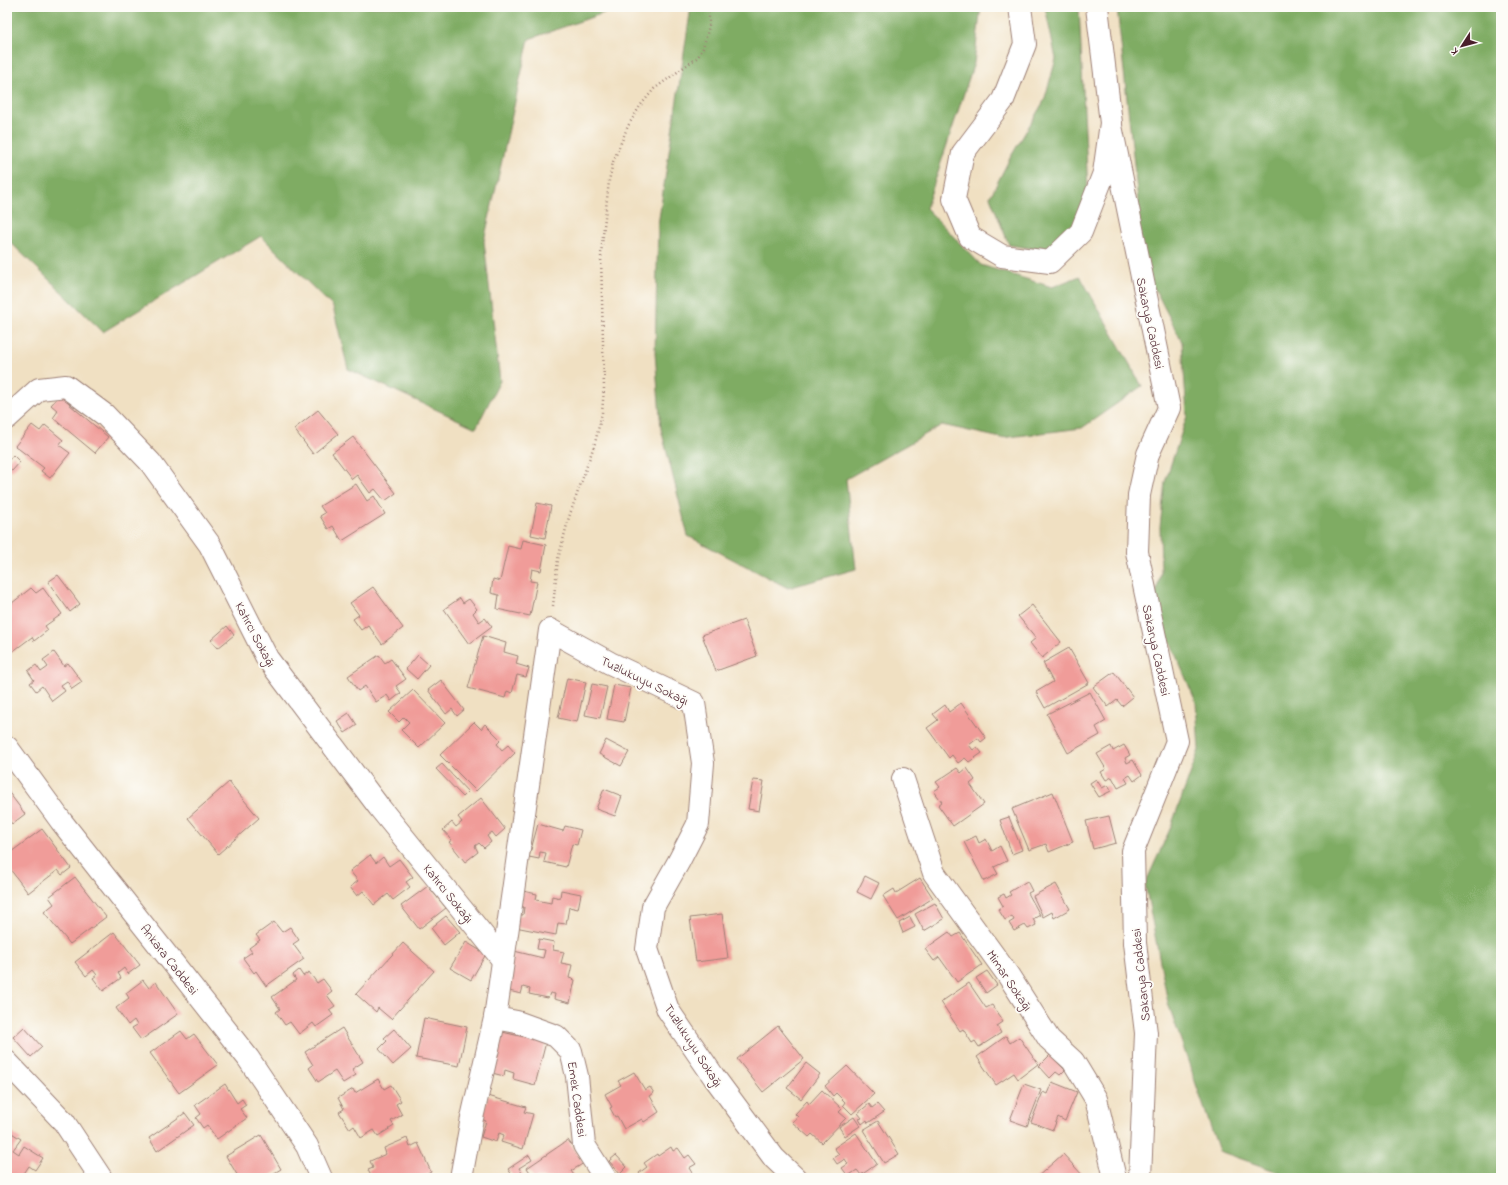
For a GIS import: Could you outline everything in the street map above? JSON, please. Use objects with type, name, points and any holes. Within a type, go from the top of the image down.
[{"type":"street","points":[[1020,7],[1025,44],[1003,100],[963,154],[954,199],[970,237],[1002,256],[1050,262],[1081,232],[1104,173],[1111,124],[1097,7]]},
{"type":"street","name":"Sakarya Caddesi","points":[[1111,124],[1169,408],[1148,454],[1139,495],[1137,552],[1177,741],[1133,851],[1135,943],[1146,1033],[1140,1178]]},
{"type":"street","name":"Katırcı Sokağı","points":[[7,418],[39,389],[66,386],[104,415],[150,462],[210,545],[266,658],[379,807],[503,960]]},
{"type":"street","points":[[461,1178],[472,1118],[495,1018],[550,630]]},
{"type":"street","name":"Tuzlukuyu Sokağı","points":[[550,630],[610,663],[694,703],[703,763],[698,824],[653,907],[647,949],[668,1010],[714,1077],[774,1158],[795,1178]]},
{"type":"street","name":"Ankara Caddesi","points":[[7,747],[61,821],[248,1058],[307,1146],[321,1178]]},
{"type":"street","name":"Mimar Sokağı","points":[[903,779],[934,873],[1008,975],[1049,1039],[1073,1061],[1096,1099],[1115,1178]]},
{"type":"street","name":"Emek Caddesi","points":[[495,1018],[517,1022],[556,1036],[571,1051],[577,1076],[584,1145],[605,1178]]},
{"type":"street","points":[[7,1062],[64,1122],[101,1178]]},
{"type":"path","points":[[550,630],[558,559],[569,517],[595,443],[602,413],[604,388],[601,254],[609,181],[613,162],[628,126],[640,106],[654,89],[698,57],[704,48],[710,26],[707,7]]},
{"type":"green space","points":[[7,7],[621,7],[529,39],[484,241],[500,381],[476,428],[348,369],[333,307],[261,236],[103,332],[7,239]]},
{"type":"green space","points":[[691,7],[981,7],[974,63],[926,208],[981,265],[1052,287],[1080,276],[1142,386],[1082,428],[1001,438],[942,425],[846,479],[856,569],[788,588],[688,536],[661,429],[655,353],[658,225]]},
{"type":"green space","points":[[1045,7],[1079,7],[1088,192],[1080,231],[1057,252],[1009,245],[990,197],[1010,158],[1044,101],[1056,59]]},
{"type":"green space","points":[[1117,7],[1501,7],[1501,1178],[1295,1178],[1219,1151],[1168,1003],[1145,884],[1170,829],[1199,750],[1196,702],[1153,606],[1161,572],[1160,527],[1165,482],[1187,416],[1182,342],[1159,297],[1137,259],[1138,201]]},
{"type":"building","points":[[63,392],[72,400],[69,404],[108,437],[95,453],[53,418],[58,411],[51,405]]},
{"type":"building","points":[[318,410],[338,434],[313,454],[294,429]]},
{"type":"building","points":[[32,425],[40,431],[45,425],[63,440],[59,445],[70,453],[50,478],[41,471],[44,468],[15,446]]},
{"type":"building","points":[[353,437],[396,493],[385,501],[375,489],[370,493],[357,475],[352,479],[332,453]]},
{"type":"building","points":[[13,455],[20,462],[12,471],[7,468],[7,462]]},
{"type":"building","points":[[356,484],[367,501],[374,496],[385,514],[342,541],[333,526],[328,529],[320,516],[325,513],[320,506]]},
{"type":"building","points":[[537,503],[551,506],[545,538],[531,535]]},
{"type":"building","points":[[523,540],[546,545],[541,571],[532,569],[530,581],[537,582],[530,616],[497,609],[499,595],[491,593],[493,579],[500,581],[508,546],[521,549]]},
{"type":"building","points":[[58,575],[80,604],[70,612],[48,582]]},
{"type":"building","points":[[373,587],[403,628],[382,644],[368,625],[361,630],[353,619],[359,615],[350,603]]},
{"type":"building","points":[[31,588],[36,593],[43,588],[62,614],[45,626],[48,630],[34,641],[32,637],[12,652],[7,645],[7,607]]},
{"type":"building","points":[[460,598],[463,603],[469,599],[477,609],[473,613],[479,622],[485,618],[492,627],[469,644],[444,609]]},
{"type":"building","points":[[1032,605],[1061,642],[1042,658],[1030,643],[1036,638],[1018,616]]},
{"type":"building","points":[[744,620],[757,656],[716,671],[702,635]]},
{"type":"building","points":[[227,626],[234,635],[218,648],[211,640]]},
{"type":"building","points":[[483,636],[506,643],[504,652],[518,656],[516,664],[529,668],[526,677],[517,675],[512,693],[507,691],[505,698],[468,688]]},
{"type":"building","points":[[1069,648],[1089,683],[1045,708],[1036,692],[1053,682],[1043,663]]},
{"type":"building","points":[[54,652],[64,666],[68,663],[82,682],[72,689],[67,681],[61,685],[65,691],[52,701],[42,686],[36,691],[30,683],[34,680],[28,671],[36,665],[41,672],[48,667],[43,660]]},
{"type":"building","points":[[379,655],[385,663],[391,659],[406,679],[396,686],[401,693],[391,701],[387,695],[376,702],[365,686],[358,691],[348,676]]},
{"type":"building","points":[[418,655],[429,665],[417,679],[406,669]]},
{"type":"building","points":[[1114,672],[1133,697],[1122,706],[1117,700],[1108,707],[1093,687]]},
{"type":"building","points":[[567,678],[586,682],[577,722],[558,718]]},
{"type":"building","points":[[441,680],[464,710],[457,716],[452,709],[446,714],[428,690]]},
{"type":"building","points":[[592,684],[607,687],[600,718],[585,715]]},
{"type":"building","points":[[614,685],[631,688],[624,722],[607,719]]},
{"type":"building","points":[[413,690],[445,723],[419,748],[401,730],[409,722],[404,717],[399,722],[389,712]]},
{"type":"building","points":[[1090,692],[1106,721],[1096,727],[1100,735],[1068,753],[1047,714]]},
{"type":"building","points":[[961,703],[986,738],[981,742],[978,738],[969,745],[973,750],[977,747],[982,753],[969,762],[965,758],[958,763],[952,755],[949,758],[927,728],[938,720],[933,714],[945,705],[949,712]]},
{"type":"building","points":[[349,713],[357,725],[345,733],[337,721]]},
{"type":"building","points":[[474,722],[481,729],[485,724],[501,740],[497,744],[502,750],[508,745],[515,753],[476,791],[440,755]]},
{"type":"building","points":[[606,740],[629,752],[621,766],[599,754]]},
{"type":"building","points":[[1124,745],[1130,755],[1125,758],[1127,763],[1133,760],[1142,775],[1134,781],[1130,775],[1125,778],[1128,783],[1118,788],[1112,777],[1106,780],[1101,772],[1106,769],[1097,754],[1111,746],[1113,751]]},
{"type":"building","points":[[442,764],[468,792],[463,797],[436,769]]},
{"type":"building","points":[[957,768],[961,773],[967,768],[975,780],[970,784],[984,804],[953,826],[938,805],[942,802],[934,791],[940,787],[936,782]]},
{"type":"building","points":[[1096,779],[1102,788],[1108,785],[1111,791],[1099,797],[1090,783]]},
{"type":"building","points":[[753,780],[764,781],[759,811],[748,809]]},
{"type":"building","points":[[229,782],[259,818],[218,854],[188,818]]},
{"type":"building","points":[[604,789],[622,796],[615,816],[596,809]]},
{"type":"building","points":[[7,790],[25,814],[12,824],[9,820],[7,821]]},
{"type":"building","points":[[1053,792],[1073,842],[1049,852],[1046,844],[1029,850],[1012,809]]},
{"type":"building","points":[[481,798],[505,829],[496,837],[492,832],[487,836],[491,842],[484,848],[479,843],[475,846],[478,852],[465,862],[449,842],[452,840],[443,830],[452,822],[456,827],[462,822],[458,817]]},
{"type":"building","points":[[1109,816],[1116,843],[1093,849],[1086,821]]},
{"type":"building","points":[[1009,817],[1022,850],[1012,854],[1000,820]]},
{"type":"building","points":[[538,824],[563,831],[565,826],[581,830],[577,845],[572,844],[566,867],[544,862],[546,853],[540,852],[539,859],[529,857]]},
{"type":"building","points":[[42,829],[71,868],[62,875],[58,870],[28,893],[7,865],[7,855]]},
{"type":"building","points":[[976,836],[979,843],[986,839],[992,851],[1000,846],[1007,861],[994,867],[998,874],[984,881],[964,842]]},
{"type":"building","points":[[370,855],[376,863],[383,857],[389,866],[399,859],[413,877],[406,882],[410,887],[393,900],[388,894],[374,905],[363,891],[357,896],[350,887],[358,881],[350,871]]},
{"type":"building","points":[[865,876],[879,883],[871,899],[857,892]]},
{"type":"building","points":[[75,877],[106,917],[70,944],[44,912],[54,904],[49,897]]},
{"type":"building","points":[[920,878],[933,898],[898,920],[883,896],[894,889],[896,893]]},
{"type":"building","points":[[1027,881],[1032,891],[1028,893],[1040,915],[1033,919],[1036,925],[1028,929],[1025,925],[1014,931],[1009,923],[1014,920],[1012,916],[1005,920],[998,909],[1003,906],[998,897],[1004,894],[1006,898],[1011,895],[1009,892]]},
{"type":"building","points":[[1056,884],[1070,909],[1054,918],[1052,912],[1043,917],[1033,896]]},
{"type":"building","points":[[428,886],[446,908],[419,929],[401,906]]},
{"type":"building","points":[[561,890],[581,894],[578,909],[569,907],[566,924],[558,923],[556,935],[515,927],[517,915],[523,915],[524,907],[520,907],[523,891],[537,894],[536,900],[551,903],[552,896],[560,898]]},
{"type":"building","points":[[935,903],[944,919],[924,931],[915,914]]},
{"type":"building","points":[[722,914],[728,958],[696,962],[690,918]]},
{"type":"building","points":[[446,916],[460,932],[444,945],[431,928]]},
{"type":"building","points":[[910,917],[915,927],[903,933],[899,923]]},
{"type":"building","points":[[274,922],[282,932],[290,927],[299,940],[293,944],[304,959],[266,986],[256,971],[254,973],[243,958],[252,952],[249,948],[260,940],[256,935]]},
{"type":"building","points":[[114,932],[140,965],[128,974],[124,968],[118,973],[121,978],[103,991],[93,978],[97,975],[93,970],[86,976],[75,962]]},
{"type":"building","points":[[949,932],[953,937],[960,933],[982,965],[957,982],[939,957],[934,961],[925,949]]},
{"type":"building","points":[[539,939],[554,942],[553,950],[564,952],[561,963],[572,965],[569,978],[575,980],[570,1003],[554,999],[555,994],[550,993],[548,998],[529,994],[530,989],[523,987],[521,994],[505,990],[514,951],[543,958],[545,950],[537,949]]},
{"type":"building","points":[[466,942],[486,954],[471,980],[450,968]]},
{"type":"building","points":[[403,943],[434,971],[391,1019],[378,1008],[376,1012],[356,994]]},
{"type":"building","points":[[299,970],[303,976],[309,972],[317,983],[323,979],[332,991],[327,995],[335,1006],[329,1010],[333,1015],[316,1027],[313,1023],[299,1034],[290,1022],[285,1025],[276,1012],[280,1009],[272,997],[296,980],[293,975]]},
{"type":"building","points":[[987,971],[997,985],[986,993],[976,978]]},
{"type":"building","points":[[143,980],[149,988],[156,982],[178,1014],[141,1040],[132,1028],[137,1025],[134,1020],[128,1025],[116,1008],[129,998],[126,993]]},
{"type":"building","points":[[969,983],[986,1008],[992,1005],[1003,1022],[997,1026],[1001,1033],[979,1047],[975,1041],[972,1043],[963,1029],[960,1031],[941,1002]]},
{"type":"building","points":[[424,1018],[467,1027],[459,1066],[416,1058]]},
{"type":"building","points":[[778,1026],[804,1059],[763,1092],[737,1059]]},
{"type":"building","points":[[24,1027],[42,1047],[31,1057],[13,1037]]},
{"type":"building","points":[[342,1028],[363,1062],[352,1069],[356,1075],[343,1083],[335,1071],[318,1082],[309,1068],[313,1065],[305,1052]]},
{"type":"building","points":[[394,1029],[411,1049],[393,1065],[379,1049],[387,1041],[384,1038]]},
{"type":"building","points":[[181,1031],[187,1039],[194,1034],[218,1065],[179,1093],[150,1053]]},
{"type":"building","points":[[502,1032],[546,1042],[535,1085],[513,1079],[514,1073],[505,1070],[504,1076],[492,1073]]},
{"type":"building","points":[[1006,1036],[1010,1043],[1019,1037],[1038,1064],[1018,1079],[1014,1073],[996,1085],[977,1057]]},
{"type":"building","points":[[1050,1055],[1065,1070],[1060,1075],[1056,1072],[1050,1078],[1039,1066]]},
{"type":"building","points":[[806,1063],[820,1074],[801,1099],[787,1088]]},
{"type":"building","points":[[847,1066],[874,1094],[852,1114],[843,1105],[845,1102],[836,1093],[833,1096],[825,1086]]},
{"type":"building","points":[[634,1072],[645,1090],[650,1087],[654,1093],[650,1096],[659,1112],[644,1122],[642,1119],[624,1129],[617,1116],[615,1117],[610,1108],[612,1107],[605,1094],[621,1085],[618,1081]]},
{"type":"building","points":[[378,1079],[384,1089],[391,1085],[401,1101],[396,1104],[402,1115],[391,1121],[394,1126],[378,1136],[374,1130],[361,1138],[354,1126],[350,1129],[339,1112],[344,1109],[338,1098],[353,1089],[355,1093]]},
{"type":"building","points":[[1052,1082],[1077,1092],[1065,1121],[1058,1117],[1053,1130],[1031,1122],[1043,1092],[1047,1094]]},
{"type":"building","points":[[225,1084],[237,1103],[242,1099],[246,1105],[240,1109],[247,1118],[217,1139],[207,1125],[203,1128],[196,1118],[201,1114],[195,1105]]},
{"type":"building","points":[[1024,1084],[1041,1090],[1027,1126],[1010,1120]]},
{"type":"building","points":[[822,1090],[842,1109],[839,1112],[846,1118],[822,1143],[812,1134],[809,1137],[792,1122],[798,1117],[795,1114],[807,1101],[809,1104]]},
{"type":"building","points":[[488,1096],[526,1107],[524,1112],[533,1114],[523,1149],[501,1142],[504,1135],[499,1133],[496,1142],[481,1137],[486,1121],[481,1119]]},
{"type":"building","points":[[869,1104],[872,1108],[877,1104],[884,1112],[868,1123],[867,1120],[862,1124],[859,1119],[862,1118],[858,1113]]},
{"type":"building","points":[[185,1113],[194,1125],[157,1151],[149,1138]]},
{"type":"building","points":[[854,1117],[860,1126],[845,1136],[839,1127]]},
{"type":"building","points":[[878,1121],[899,1154],[884,1163],[863,1130]]},
{"type":"building","points":[[7,1130],[21,1139],[13,1150],[19,1154],[24,1146],[43,1158],[35,1170],[29,1166],[21,1178],[13,1178],[7,1174]]},
{"type":"building","points":[[856,1133],[877,1164],[861,1175],[857,1170],[848,1176],[842,1168],[848,1164],[845,1159],[837,1164],[833,1158],[839,1154],[834,1148]]},
{"type":"building","points":[[261,1135],[281,1169],[266,1178],[239,1178],[226,1156]]},
{"type":"building","points":[[407,1138],[410,1147],[418,1143],[431,1172],[424,1176],[425,1178],[372,1178],[368,1170],[373,1168],[370,1161],[386,1154],[384,1148]]},
{"type":"building","points":[[568,1140],[584,1163],[571,1171],[576,1178],[534,1178],[527,1168]]},
{"type":"building","points":[[671,1147],[673,1151],[678,1148],[685,1158],[689,1155],[696,1164],[689,1168],[694,1176],[692,1178],[642,1178],[639,1173],[647,1167],[644,1163]]},
{"type":"building","points":[[1063,1154],[1085,1178],[1036,1178]]},
{"type":"building","points":[[529,1155],[532,1160],[519,1168],[525,1178],[514,1178],[508,1169]]},
{"type":"building","points":[[616,1155],[627,1167],[620,1174],[609,1161]]}]
